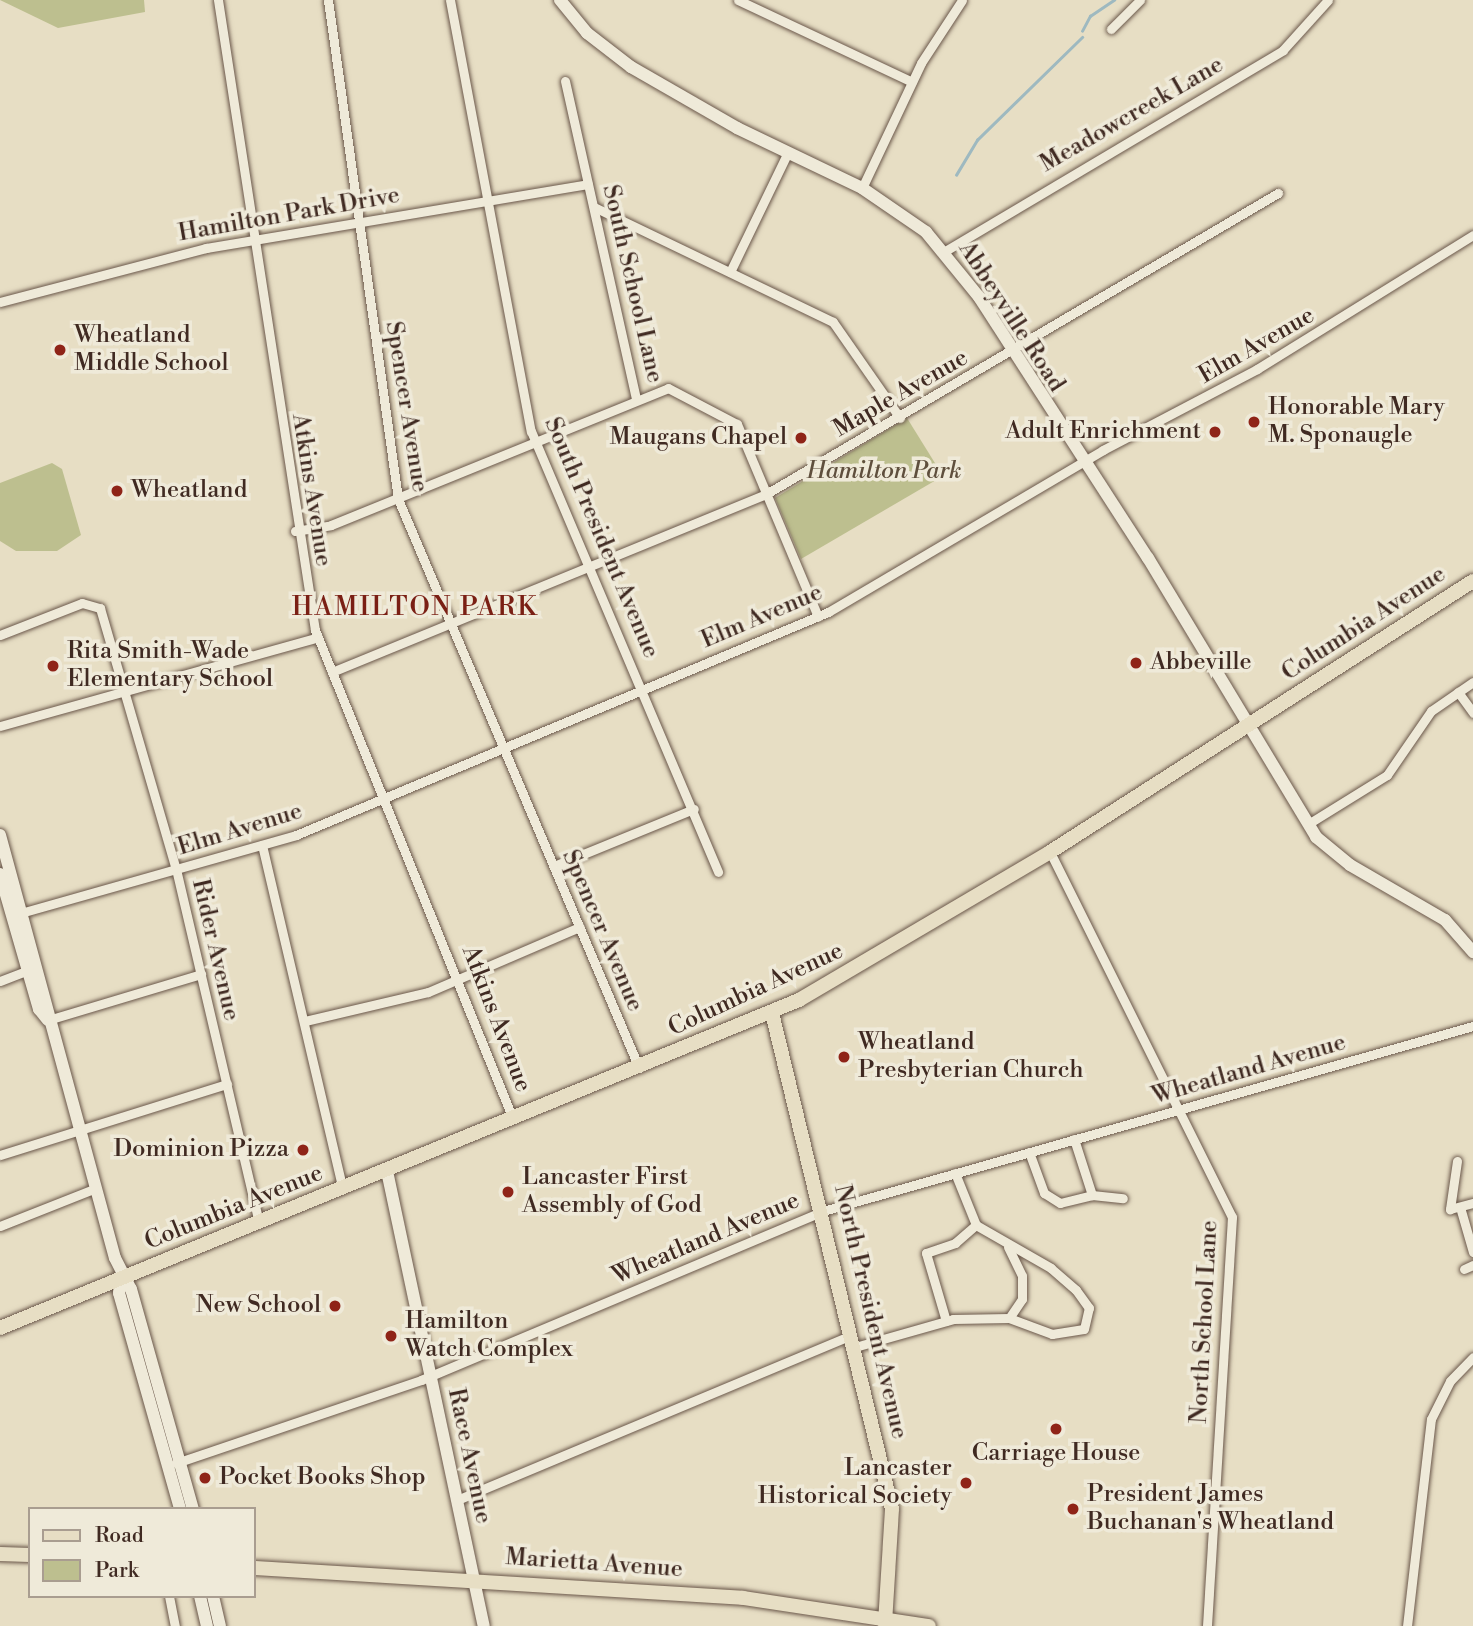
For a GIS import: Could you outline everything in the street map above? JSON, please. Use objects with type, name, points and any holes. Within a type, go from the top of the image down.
[{"type":"main road","name":"Columbia Avenue","points":[[0,1328],[772,1013],[1049,852],[1473,581]]},
{"type":"main road","name":"North President Avenue","points":[[772,1013],[823,1211],[893,1518],[885,1622]]},
{"type":"main road","points":[[0,1554],[28,1555]]},
{"type":"main road","name":"Marietta Avenue","points":[[256,1568],[474,1579],[743,1598],[885,1622],[929,1626]]},
{"type":"street","name":"Atkins Avenue","points":[[218,0],[295,531],[317,636],[460,977],[513,1119]]},
{"type":"street","name":"Spencer Avenue","points":[[328,0],[398,499],[639,1068]]},
{"type":"street","name":"South President Avenue","points":[[450,0],[486,202],[536,440],[694,809],[718,872]]},
{"type":"street","name":"Abbeyville Road","points":[[560,0],[587,33],[631,67],[788,152],[862,188],[909,217],[944,251],[1082,461],[1249,725],[1308,824],[1333,854],[1445,920],[1473,952]]},
{"type":"street","points":[[738,0],[912,82]]},
{"type":"street","points":[[862,188],[912,82],[961,0]]},
{"type":"street","points":[[1111,29],[1140,0]]},
{"type":"street","name":"Meadowcreek Lane","points":[[944,251],[1283,50],[1328,0]]},
{"type":"street","name":"South School Lane","points":[[565,81],[636,398],[675,390],[733,419],[818,617]]},
{"type":"street","points":[[730,272],[788,152]]},
{"type":"street","name":"Hamilton Park Drive","points":[[0,302],[173,255],[588,184]]},
{"type":"street","name":"Maple Avenue","points":[[332,672],[592,568],[766,494],[900,418],[1278,193]]},
{"type":"street","points":[[594,207],[844,330],[900,418]]},
{"type":"street","name":"Elm Avenue","points":[[17,914],[262,845],[818,617],[1082,461],[1257,369],[1473,235]]},
{"type":"street","points":[[295,531],[321,528],[398,499],[636,398]]},
{"type":"street","name":"Rider Avenue","points":[[0,635],[82,603],[100,608],[176,869],[259,1223]]},
{"type":"street","points":[[0,726],[317,636]]},
{"type":"street","points":[[1308,824],[1387,775],[1424,719],[1473,682]]},
{"type":"street","points":[[1458,692],[1473,713]]},
{"type":"street","points":[[554,866],[694,809]]},
{"type":"street","points":[[0,835],[17,914],[121,1277],[119,1293],[174,1464],[192,1507]]},
{"type":"street","points":[[262,845],[343,1189]]},
{"type":"street","name":"North School Lane","points":[[1049,852],[1179,1110],[1233,1224],[1207,1626]]},
{"type":"street","points":[[0,874],[3,895],[17,914]]},
{"type":"street","points":[[305,1021],[398,1001],[580,927]]},
{"type":"street","points":[[0,981],[33,968]]},
{"type":"street","points":[[48,1020],[201,974]]},
{"type":"street","name":"Wheatland Avenue","points":[[174,1464],[430,1376],[823,1211],[1473,1026]]},
{"type":"street","points":[[0,1155],[79,1125],[227,1084]]},
{"type":"street","points":[[1074,1139],[1092,1195]]},
{"type":"street","points":[[1029,1152],[1044,1193],[1060,1203],[1092,1195],[1123,1198]]},
{"type":"street","points":[[1457,1161],[1450,1209],[1473,1203]]},
{"type":"street","name":"Race Avenue","points":[[387,1171],[484,1626]]},
{"type":"street","points":[[457,1500],[853,1341],[946,1321],[1009,1318],[1052,1334],[1084,1329],[1089,1308],[1076,1290],[1051,1268],[1006,1245],[975,1225],[955,1173]]},
{"type":"street","points":[[0,1226],[96,1188]]},
{"type":"street","points":[[1460,1207],[1473,1252]]},
{"type":"street","points":[[946,1321],[926,1253],[955,1243],[975,1225]]},
{"type":"street","points":[[1006,1245],[1022,1276],[1022,1299],[1009,1318]]},
{"type":"street","points":[[1407,1626],[1431,1419],[1450,1381],[1473,1357]]},
{"type":"street","points":[[174,1464],[180,1507]]},
{"type":"street","points":[[169,1598],[175,1626]]},
{"type":"street","points":[[200,1598],[207,1626]]},
{"type":"street","points":[[213,1598],[220,1626]]},
{"type":"green space","points":[[0,0],[144,0],[145,12],[58,28]]},
{"type":"green space","name":"Hamilton Park","points":[[907,418],[943,476],[801,559],[775,498]]},
{"type":"green space","points":[[52,463],[62,469],[81,535],[57,551],[16,551],[0,541],[0,483]]},
{"type":"waterway","points":[[1082,31],[1090,16],[1114,0]]},
{"type":"waterway","points":[[956,175],[977,140],[1082,37]]},
{"type":"place","name":"Wheatland Middle School","points":[[60,350]]},
{"type":"place","name":"Honorable Mary M. Sponaugle","points":[[1254,422]]},
{"type":"place","name":"Adult Enrichment","points":[[1215,432]]},
{"type":"place","name":"Maugans Chapel","points":[[801,438]]},
{"type":"place","name":"Wheatland","points":[[117,491]]},
{"type":"place","name":"Abbeville","points":[[1136,663]]},
{"type":"place","name":"Rita Smith-Wade Elementary School","points":[[53,666]]},
{"type":"place","name":"Wheatland Presbyterian Church","points":[[844,1057]]},
{"type":"place","name":"Dominion Pizza","points":[[303,1150]]},
{"type":"place","name":"Lancaster First Assembly of God","points":[[508,1192]]},
{"type":"place","name":"New School","points":[[335,1306]]},
{"type":"place","name":"Hamilton Watch Complex","points":[[391,1336]]},
{"type":"place","name":"Carriage House","points":[[1056,1429]]},
{"type":"place","name":"Pocket Books Shop","points":[[205,1478]]},
{"type":"place","name":"Lancaster Historical Society","points":[[966,1483]]},
{"type":"place","name":"President James Buchanan's Wheatland","points":[[1073,1509]]},
{"type":"district","name":"HAMILTON PARK","points":[[415,608]]}]
